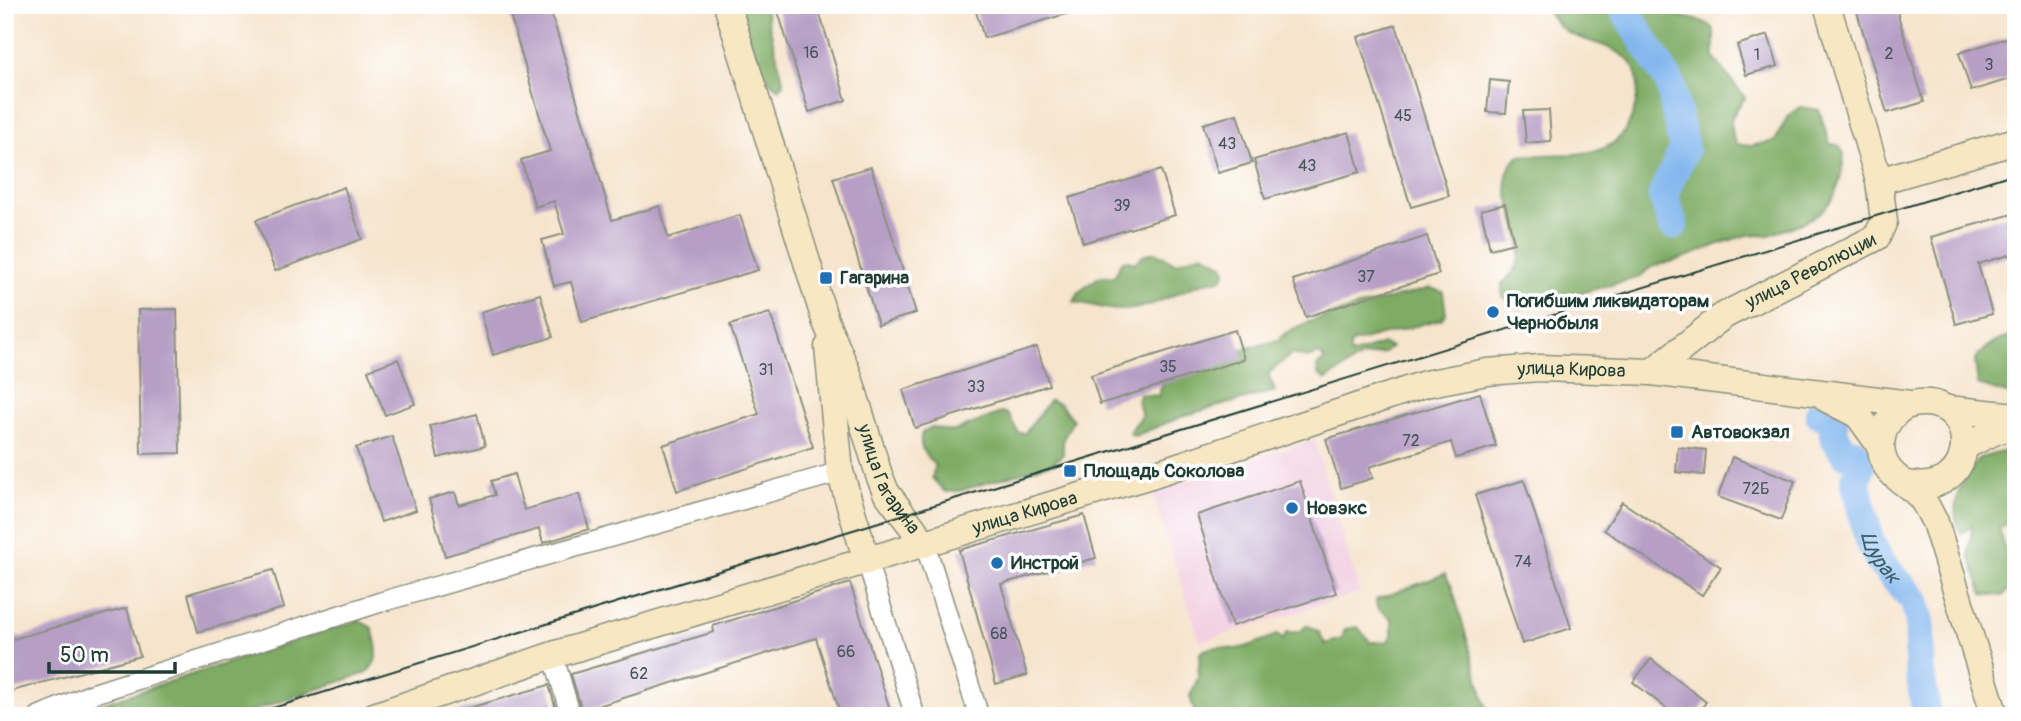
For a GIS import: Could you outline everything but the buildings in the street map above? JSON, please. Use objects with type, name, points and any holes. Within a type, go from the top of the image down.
[{"type":"street","name":"улица Гагарина","points":[[727,5],[825,320],[848,374],[886,492],[925,544],[979,716]]},
{"type":"street","name":"улица Революции","points":[[1652,372],[1723,316],[1877,237],[1884,220],[1879,181],[1827,5]]},
{"type":"street","points":[[1879,181],[2016,141]]},
{"type":"street","name":"улица Гагарина","points":[[825,320],[840,472],[915,716]]},
{"type":"street","name":"улица Кирова","points":[[374,716],[553,654],[1154,474],[1425,384],[1487,372],[1540,368],[1652,372],[1910,404]]},
{"type":"street","points":[[1810,390],[1858,415],[1881,447],[1887,467],[1922,500],[1935,522],[1995,716]]},
{"type":"street","points":[[1881,447],[1888,420],[1910,404],[1930,403],[1947,409],[2016,416]]},
{"type":"street","points":[[1935,522],[1938,496],[1960,464],[1965,446],[1962,429],[1947,409]]},
{"type":"street","points":[[1965,446],[1996,431],[2016,426]]},
{"type":"street","points":[[39,716],[92,694],[381,602],[840,472]]},
{"type":"street","points":[[1908,484],[1922,487],[1947,480]]},
{"type":"street","points":[[553,654],[571,716]]},
{"type":"shaded area","points":[[1314,440],[1360,593],[1200,642],[1152,491]]},
{"type":"green space","points":[[740,5],[764,5],[784,84],[779,89],[764,74],[758,63]]},
{"type":"green space","points":[[1544,5],[1661,5],[1680,17],[1708,24],[1714,29],[1714,58],[1745,98],[1731,120],[1731,131],[1737,144],[1750,146],[1775,141],[1788,116],[1801,107],[1819,110],[1830,144],[1838,145],[1844,153],[1842,172],[1832,200],[1814,217],[1786,229],[1766,235],[1739,237],[1653,267],[1640,277],[1520,309],[1502,296],[1502,284],[1515,270],[1520,254],[1519,239],[1507,194],[1506,180],[1510,167],[1520,156],[1576,154],[1607,147],[1619,138],[1629,123],[1638,93],[1635,72],[1625,57],[1568,33],[1556,23]]},
{"type":"green space","points":[[1155,252],[1175,263],[1203,253],[1222,264],[1226,270],[1222,279],[1197,285],[1135,309],[1116,310],[1074,302],[1079,292],[1099,277],[1115,276],[1121,262],[1127,260],[1134,263],[1144,255]]},
{"type":"green space","points":[[1430,288],[1443,292],[1446,314],[1441,319],[1351,343],[1349,351],[1351,355],[1383,344],[1391,347],[1384,353],[1361,357],[1326,380],[1318,374],[1317,366],[1325,360],[1320,354],[1307,358],[1291,354],[1268,374],[1275,391],[1186,415],[1134,436],[1129,432],[1141,416],[1137,401],[1140,394],[1158,396],[1164,383],[1191,364],[1279,340],[1287,332],[1324,317]]},
{"type":"green space","points":[[2016,336],[2016,397],[1978,385],[1975,360],[1993,343]]},
{"type":"green space","points":[[1050,400],[1060,404],[1073,420],[1063,439],[1063,454],[1053,463],[959,491],[945,492],[932,478],[935,465],[923,450],[922,432],[932,427],[952,432],[1003,412],[1009,415],[1018,433],[1025,433]]},
{"type":"green space","points":[[2016,448],[2016,522],[1999,527],[2014,584],[2003,596],[1983,594],[1969,555],[1972,525],[1961,534],[1957,523],[1955,513],[1958,494],[1979,458]]},
{"type":"green space","points":[[1445,574],[1452,587],[1489,716],[1196,716],[1190,696],[1198,678],[1200,653],[1204,650],[1216,647],[1244,648],[1278,635],[1283,640],[1287,632],[1300,632],[1307,625],[1319,632],[1325,644],[1342,639],[1345,629],[1358,627],[1370,642],[1387,642],[1392,635],[1392,619],[1377,608],[1376,600]]},
{"type":"green space","points":[[359,620],[372,628],[377,646],[374,663],[366,673],[237,716],[64,716]]},
{"type":"waterway","name":"Шурак","points":[[1622,5],[1670,83],[1684,149],[1663,195],[1673,225]]},
{"type":"waterway","name":"Шурак","points":[[1820,414],[1833,419],[1834,436],[1845,453],[1855,453],[1860,463],[1855,480],[1870,543],[1881,563],[1915,601],[1920,622],[1919,667],[1927,716]]},
{"type":"tram line","points":[[247,716],[2016,173]]},
{"type":"place","name":"Гагарина","points":[[826,278]]},
{"type":"place","name":"Погибшим ликвидаторам Чернобыля","points":[[1493,312]]},
{"type":"place","name":"Автовокзал","points":[[1677,432]]},
{"type":"place","name":"Площадь Соколова","points":[[1070,471]]},
{"type":"place","name":"Новэкс","points":[[1292,508]]},
{"type":"place","name":"Инстрой","points":[[997,563]]}]
